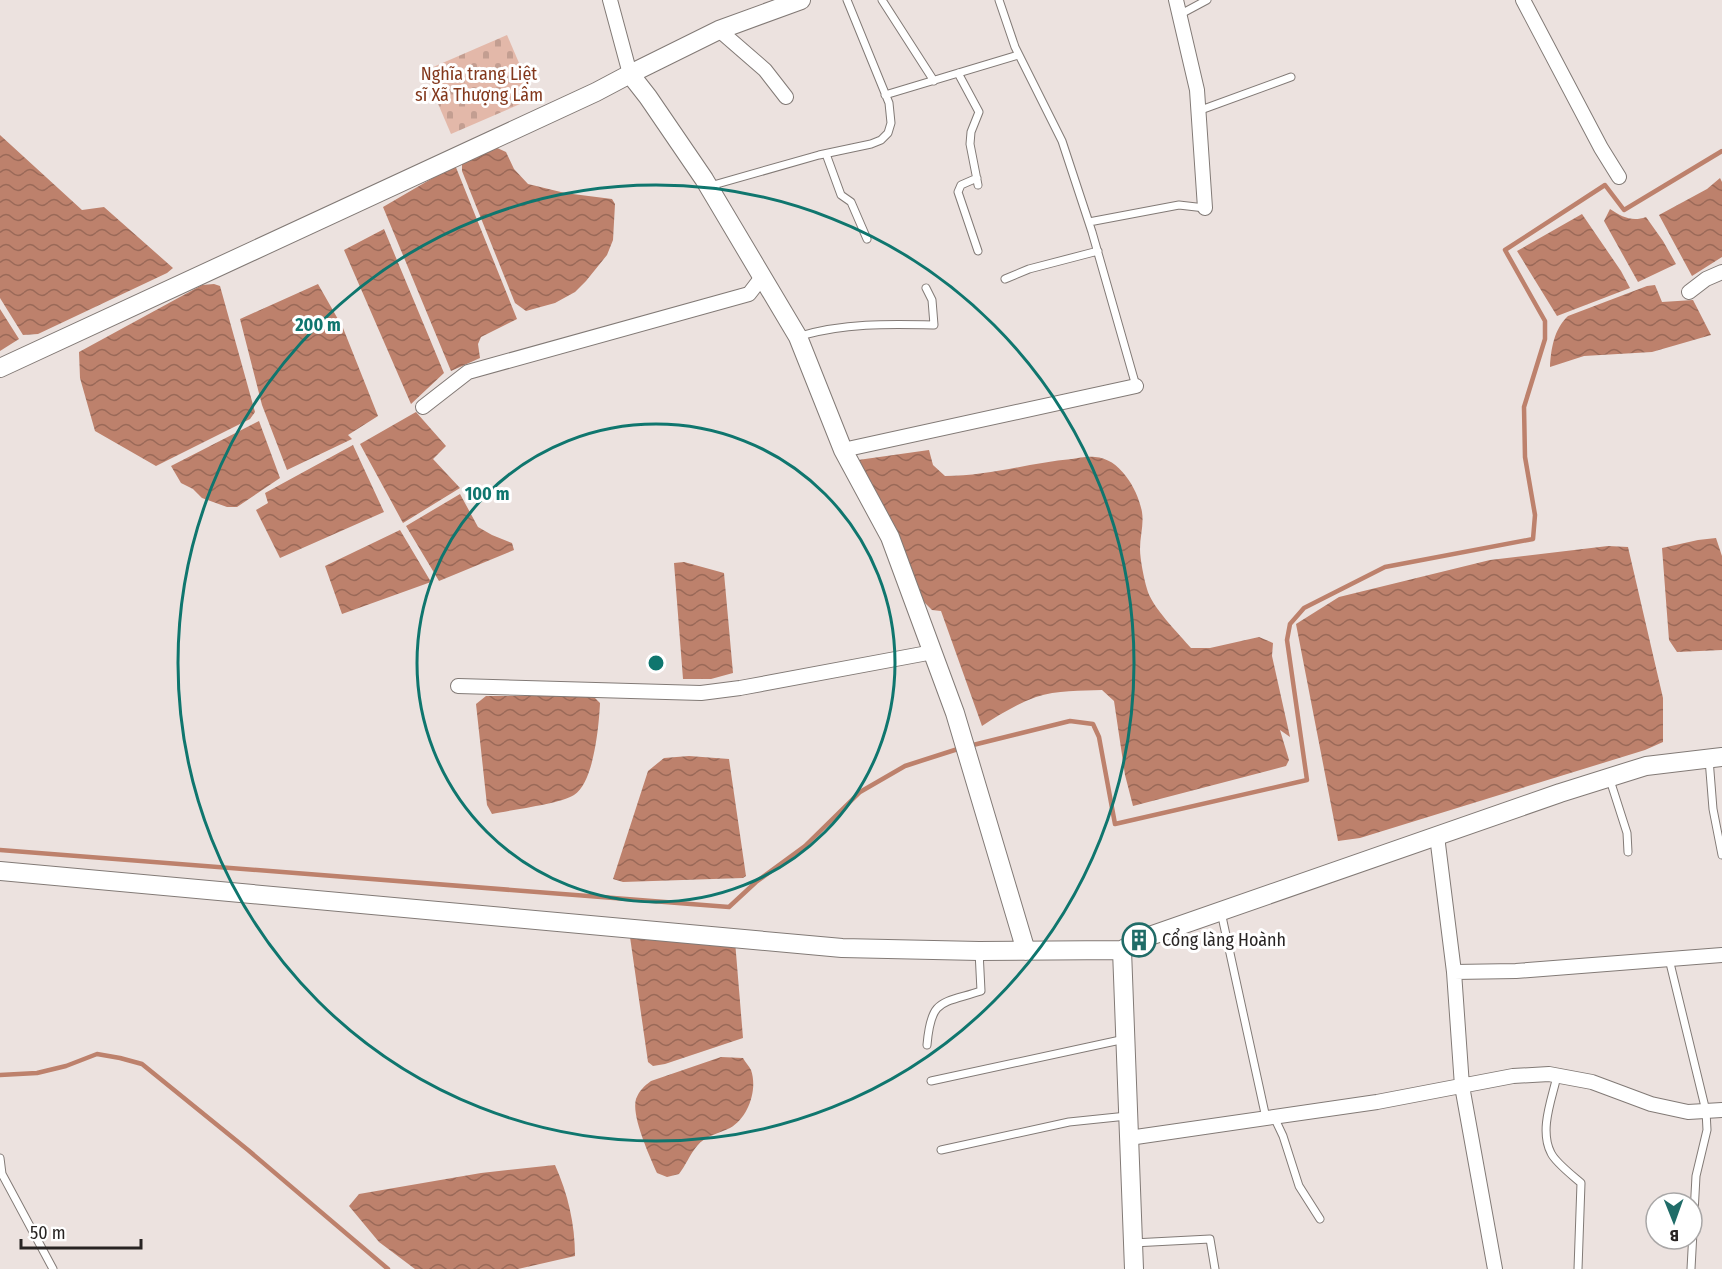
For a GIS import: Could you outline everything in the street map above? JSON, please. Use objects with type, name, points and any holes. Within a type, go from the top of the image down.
[{"type":"street","points":[[610,0],[630,74],[708,187],[798,337],[843,450],[890,537],[962,737],[1026,951]]},
{"type":"street","points":[[0,368],[585,98],[719,30],[801,0]]},
{"type":"street","points":[[1176,0],[1197,90],[1205,208]]},
{"type":"street","points":[[1523,0],[1601,148],[1619,177]]},
{"type":"street","points":[[719,30],[765,70],[786,97]]},
{"type":"street","points":[[1689,292],[1706,279],[1722,272]]},
{"type":"street","points":[[423,407],[468,372],[749,294],[762,277]]},
{"type":"street","points":[[843,450],[1136,386]]},
{"type":"street","points":[[458,686],[701,693],[740,688],[933,652]]},
{"type":"street","points":[[0,871],[842,948],[1026,951],[1133,943],[1221,910],[1609,777],[1646,766],[1715,758]]},
{"type":"street","points":[[1437,836],[1454,972],[1462,1086],[1495,1269]]},
{"type":"street","points":[[1133,943],[1126,1039],[1134,1269]]},
{"type":"street","points":[[1454,972],[1516,971],[1722,955]]},
{"type":"street","points":[[1129,1138],[1377,1102],[1513,1076],[1549,1074],[1592,1082],[1651,1104],[1688,1112],[1722,1110]]},
{"type":"lane","points":[[708,187],[881,140],[888,133],[891,123],[889,103],[847,0]]},
{"type":"lane","points":[[882,0],[934,81]]},
{"type":"lane","points":[[999,0],[1018,55],[1062,141],[1098,251],[1136,386]]},
{"type":"lane","points":[[1179,15],[1207,0]]},
{"type":"lane","points":[[885,95],[1018,55]]},
{"type":"lane","points":[[958,73],[979,112],[971,132],[970,144],[977,182],[960,185],[958,192],[978,251]]},
{"type":"lane","points":[[1198,111],[1291,77]]},
{"type":"lane","points":[[826,154],[841,195],[851,202],[867,239]]},
{"type":"lane","points":[[1089,222],[1179,206],[1205,208]]},
{"type":"lane","points":[[1005,279],[1029,269],[1098,251]]},
{"type":"lane","points":[[798,337],[828,328],[882,324],[934,325],[932,300],[926,288]]},
{"type":"lane","points":[[1715,758],[1713,809],[1722,855]]},
{"type":"lane","points":[[1609,777],[1627,833],[1628,852]]},
{"type":"lane","points":[[1221,910],[1270,1118],[1283,1136],[1299,1186],[1320,1220]]},
{"type":"lane","points":[[927,1045],[928,1029],[935,1008],[944,1002],[981,991],[979,951]]},
{"type":"lane","points":[[1670,959],[1706,1111],[1707,1130],[1696,1176],[1691,1269]]},
{"type":"lane","points":[[931,1080],[1126,1039]]},
{"type":"lane","points":[[1557,1076],[1546,1126],[1547,1141],[1552,1155],[1581,1183],[1578,1269]]},
{"type":"lane","points":[[941,1150],[1069,1122],[1128,1115]]},
{"type":"lane","points":[[0,1158],[2,1174],[53,1269]]},
{"type":"lane","points":[[1133,1242],[1210,1239],[1215,1269]]},
{"type":"green space","name":"Nghĩa trang Liệt sĩ Xã Thượng Lâm","points":[[507,35],[534,98],[451,134],[424,71]]},
{"type":"water","points":[[0,135],[82,210],[104,207],[173,268],[167,273],[38,334],[23,335],[0,298]]},
{"type":"water","points":[[493,146],[506,152],[514,169],[528,184],[565,193],[612,199],[615,204],[613,240],[607,255],[575,292],[555,303],[526,311],[515,303],[462,171],[462,160]]},
{"type":"water","points":[[455,165],[517,319],[481,337],[478,344],[480,358],[451,371],[383,207]]},
{"type":"water","points":[[1720,178],[1722,182],[1722,257],[1692,276],[1659,215],[1707,189]]},
{"type":"water","points":[[1610,209],[1627,218],[1646,217],[1676,264],[1638,282],[1604,221]]},
{"type":"water","points":[[1582,214],[1630,288],[1557,316],[1517,251]]},
{"type":"water","points":[[384,229],[444,373],[411,404],[344,250]]},
{"type":"water","points":[[318,284],[343,328],[378,416],[348,435],[352,439],[287,470],[262,405],[240,319]]},
{"type":"water","points":[[202,285],[220,286],[255,412],[250,419],[156,466],[95,431],[80,378],[79,352]]},
{"type":"water","points":[[1655,285],[1662,302],[1693,300],[1711,335],[1652,352],[1584,356],[1550,367],[1556,333],[1568,316]]},
{"type":"water","points":[[0,309],[19,339],[0,351]]},
{"type":"water","points":[[416,412],[446,446],[433,459],[460,488],[403,523],[360,444]]},
{"type":"water","points":[[259,421],[280,478],[237,507],[227,507],[202,498],[193,489],[181,483],[171,466]]},
{"type":"water","points":[[353,445],[384,512],[280,558],[256,510],[268,503],[265,493]]},
{"type":"water","points":[[929,450],[933,465],[945,476],[977,474],[1089,457],[1104,459],[1120,469],[1132,485],[1140,503],[1143,521],[1140,553],[1147,589],[1154,603],[1173,628],[1191,648],[1210,648],[1259,637],[1273,643],[1272,656],[1290,737],[1280,730],[1289,760],[1286,766],[1133,806],[1125,775],[1114,701],[1102,690],[1061,692],[1036,697],[982,726],[941,611],[932,610],[924,602],[888,516],[858,460]]},
{"type":"water","points":[[460,494],[478,527],[512,543],[514,550],[439,581],[406,526]]},
{"type":"water","points":[[400,530],[431,582],[342,614],[325,566]]},
{"type":"water","points":[[1716,538],[1722,556],[1722,650],[1677,652],[1669,640],[1662,548]]},
{"type":"water","points":[[1608,546],[1628,547],[1663,698],[1663,742],[1645,750],[1360,838],[1338,841],[1296,624],[1339,597],[1490,560]]},
{"type":"water","points":[[684,562],[724,573],[733,673],[711,679],[683,679],[674,563]]},
{"type":"water","points":[[486,696],[593,696],[600,703],[597,739],[591,766],[581,789],[574,795],[558,801],[492,814],[487,805],[476,704]]},
{"type":"water","points":[[689,756],[729,759],[746,876],[743,878],[623,882],[613,879],[648,771],[664,758]]},
{"type":"water","points":[[630,937],[735,941],[743,1038],[665,1064],[653,1066],[648,1062]]},
{"type":"water","points":[[721,1057],[743,1058],[751,1070],[752,1095],[746,1111],[742,1118],[730,1128],[701,1142],[679,1174],[667,1177],[657,1173],[636,1115],[636,1099],[651,1081]]},
{"type":"water","points":[[555,1165],[570,1209],[575,1256],[518,1269],[415,1269],[379,1242],[349,1206],[359,1194],[481,1173]]},
{"type":"waterway","points":[[969,746],[1070,721],[1093,724],[1099,737],[1115,824],[1307,780],[1287,640],[1290,624],[1304,608],[1385,567],[1533,539],[1535,515],[1525,457],[1524,407],[1545,339],[1545,321],[1505,250],[1605,185],[1624,210],[1722,151]]},
{"type":"waterway","points":[[0,850],[729,907],[756,882],[805,846],[860,792],[905,766],[961,748]]},
{"type":"waterway","points":[[0,1075],[37,1073],[66,1066],[97,1054],[142,1064],[388,1269]]},
{"type":"place","name":"Cổng làng Hoành","points":[[1139,940]]}]
